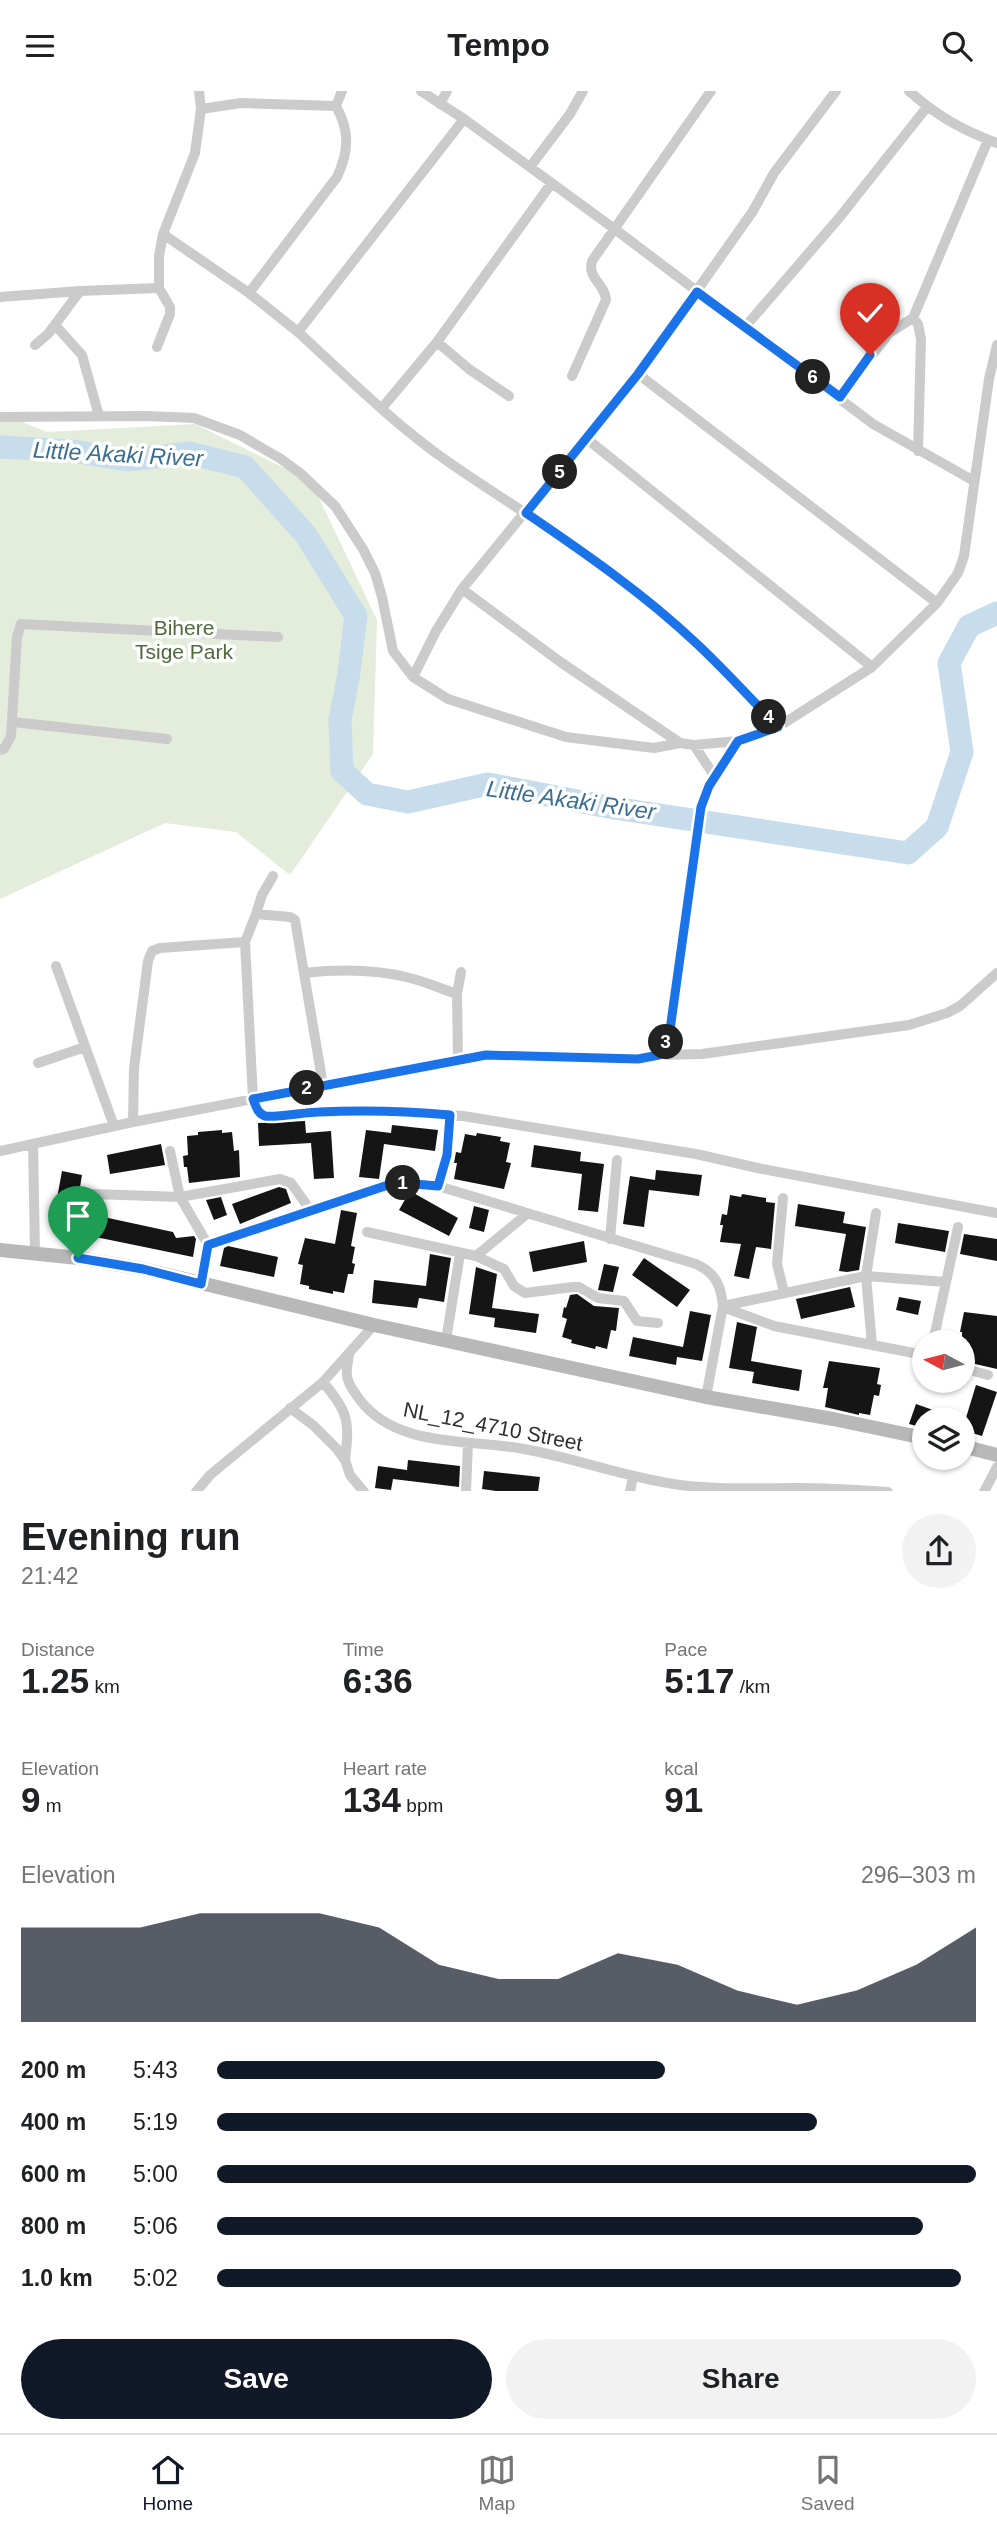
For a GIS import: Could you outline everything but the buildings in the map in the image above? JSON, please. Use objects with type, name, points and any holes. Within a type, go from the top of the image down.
[{"type":"street","points":[[157,347],[170,314],[170,307],[159,288],[159,256],[163,235],[195,153],[201,109],[199,91]]},
{"type":"street","points":[[249,293],[337,177],[344,163],[347,137],[344,121],[336,106],[342,91]]},
{"type":"street","points":[[421,91],[464,119],[616,230],[873,424],[974,481]]},
{"type":"street","points":[[440,104],[447,91]]},
{"type":"street","points":[[530,167],[570,114],[583,91]]},
{"type":"street","points":[[572,376],[606,300],[605,292],[591,276],[592,261],[711,91]]},
{"type":"street","points":[[413,677],[436,631],[462,589],[638,374],[753,211],[782,162],[836,91]]},
{"type":"street","points":[[840,397],[889,333],[913,318],[993,141],[956,127],[909,91]]},
{"type":"street","points":[[201,109],[241,103],[336,106]]},
{"type":"street","points":[[745,327],[839,218],[927,107]]},
{"type":"street","points":[[298,333],[464,119]]},
{"type":"street","points":[[382,408],[437,342],[551,184]]},
{"type":"street","points":[[163,235],[249,293],[446,460],[580,549],[639,594],[696,643],[778,727]]},
{"type":"street","points":[[0,297],[159,288]]},
{"type":"street","points":[[35,345],[55,325],[80,291]]},
{"type":"street","points":[[913,318],[918,324],[921,339],[918,451]]},
{"type":"street","points":[[55,325],[82,355],[99,416]]},
{"type":"street","points":[[437,342],[468,369],[509,396]]},
{"type":"street","points":[[0,417],[194,418],[240,435],[300,473],[335,506],[375,573],[393,651],[413,677],[448,699],[566,737],[654,748],[680,743],[694,745],[738,741],[778,727],[872,667],[937,603],[958,573],[964,556],[989,379],[997,345]]},
{"type":"street","points":[[638,374],[937,603]]},
{"type":"street","points":[[587,439],[872,667]]},
{"type":"street","points":[[462,589],[559,661],[680,743]]},
{"type":"street","points":[[0,750],[4,749],[11,736],[17,637],[21,624],[278,637]]},
{"type":"street","points":[[13,722],[167,739]]},
{"type":"street","points":[[659,1055],[669,1037],[701,807],[706,791],[738,741]]},
{"type":"street","points":[[694,745],[715,777]]},
{"type":"street","points":[[273,876],[262,895],[245,942],[253,1099],[258,1112],[263,1115],[368,1110],[450,1115],[696,1154],[997,1213]]},
{"type":"street","points":[[256,914],[294,918],[323,1085]]},
{"type":"street","points":[[133,1122],[138,1032],[148,961],[152,951],[160,948],[245,942]]},
{"type":"street","points":[[56,965],[114,1126]]},
{"type":"street","points":[[304,973],[345,969],[388,974],[411,978],[457,994]]},
{"type":"street","points":[[458,1061],[457,994],[460,972]]},
{"type":"street","points":[[0,1151],[133,1122],[486,1055],[638,1059],[659,1055],[702,1054],[909,1025],[947,1013],[995,979]]},
{"type":"street","points":[[38,1063],[85,1047]]},
{"type":"street","points":[[438,1186],[448,1146],[450,1115]]},
{"type":"street","points":[[33,1144],[35,1254]]},
{"type":"street","points":[[170,1151],[180,1198],[208,1245],[201,1284]]},
{"type":"street","points":[[610,1239],[617,1160]]},
{"type":"street","points":[[93,1194],[180,1198],[280,1179],[291,1183],[311,1211]]},
{"type":"street","points":[[208,1245],[385,1186],[403,1183],[438,1186],[704,1268],[717,1280],[723,1306],[706,1397]]},
{"type":"street","points":[[783,1198],[777,1264],[784,1292]]},
{"type":"street","points":[[872,1345],[866,1276],[876,1213]]},
{"type":"street","points":[[476,1256],[527,1214]]},
{"type":"street","points":[[936,1330],[958,1227]]},
{"type":"street","points":[[367,1232],[476,1256],[504,1269],[514,1286],[524,1293],[579,1287],[598,1298],[624,1301],[637,1321],[658,1322]]},
{"type":"street","points":[[0,1250],[143,1269],[374,1325],[706,1397],[912,1435]]},
{"type":"street","points":[[446,1340],[460,1254]]},
{"type":"street","points":[[723,1306],[866,1276],[946,1282]]},
{"type":"street","points":[[723,1306],[774,1326],[912,1353]]},
{"type":"street","points":[[197,1491],[210,1475],[323,1382],[374,1325]]},
{"type":"street","name":"NL_12_4710 Street","points":[[349,1355],[347,1377],[366,1407],[391,1426],[410,1432],[468,1443],[535,1451],[633,1476],[682,1485],[740,1490],[796,1488],[865,1491]]},
{"type":"street","points":[[975,1372],[988,1375]]},
{"type":"street","points":[[323,1382],[343,1407],[348,1439],[345,1460]]},
{"type":"street","points":[[290,1409],[313,1425],[345,1460],[350,1475],[362,1491]]},
{"type":"street","points":[[466,1491],[468,1443]]},
{"type":"street","points":[[975,1449],[997,1455]]},
{"type":"street","points":[[985,1491],[997,1467]]},
{"type":"street","points":[[631,1491],[633,1476]]},
{"type":"green space","name":"Bihere Tsige Park","points":[[0,413],[47,432],[195,424],[311,481],[377,620],[373,754],[290,875],[236,832],[165,823],[0,899]]},
{"type":"waterway","name":"Little Akaki River","points":[[0,447],[73,451],[127,460],[189,453],[245,467],[306,535],[356,616],[340,720],[342,771],[367,794],[408,802],[488,784],[614,808],[908,853],[937,827],[962,752],[949,663],[969,626],[997,613]]},
{"type":"route","points":[[78,1258],[143,1269],[201,1284],[208,1245],[385,1186],[403,1183],[438,1186],[447,1155],[450,1115],[368,1110],[300,1112],[271,1116],[258,1112],[253,1099],[486,1055],[638,1059],[659,1055],[669,1037],[701,807],[706,791],[738,741],[778,727],[696,643],[639,594],[580,549],[526,513],[638,374],[697,292],[840,397],[870,355]]}]
